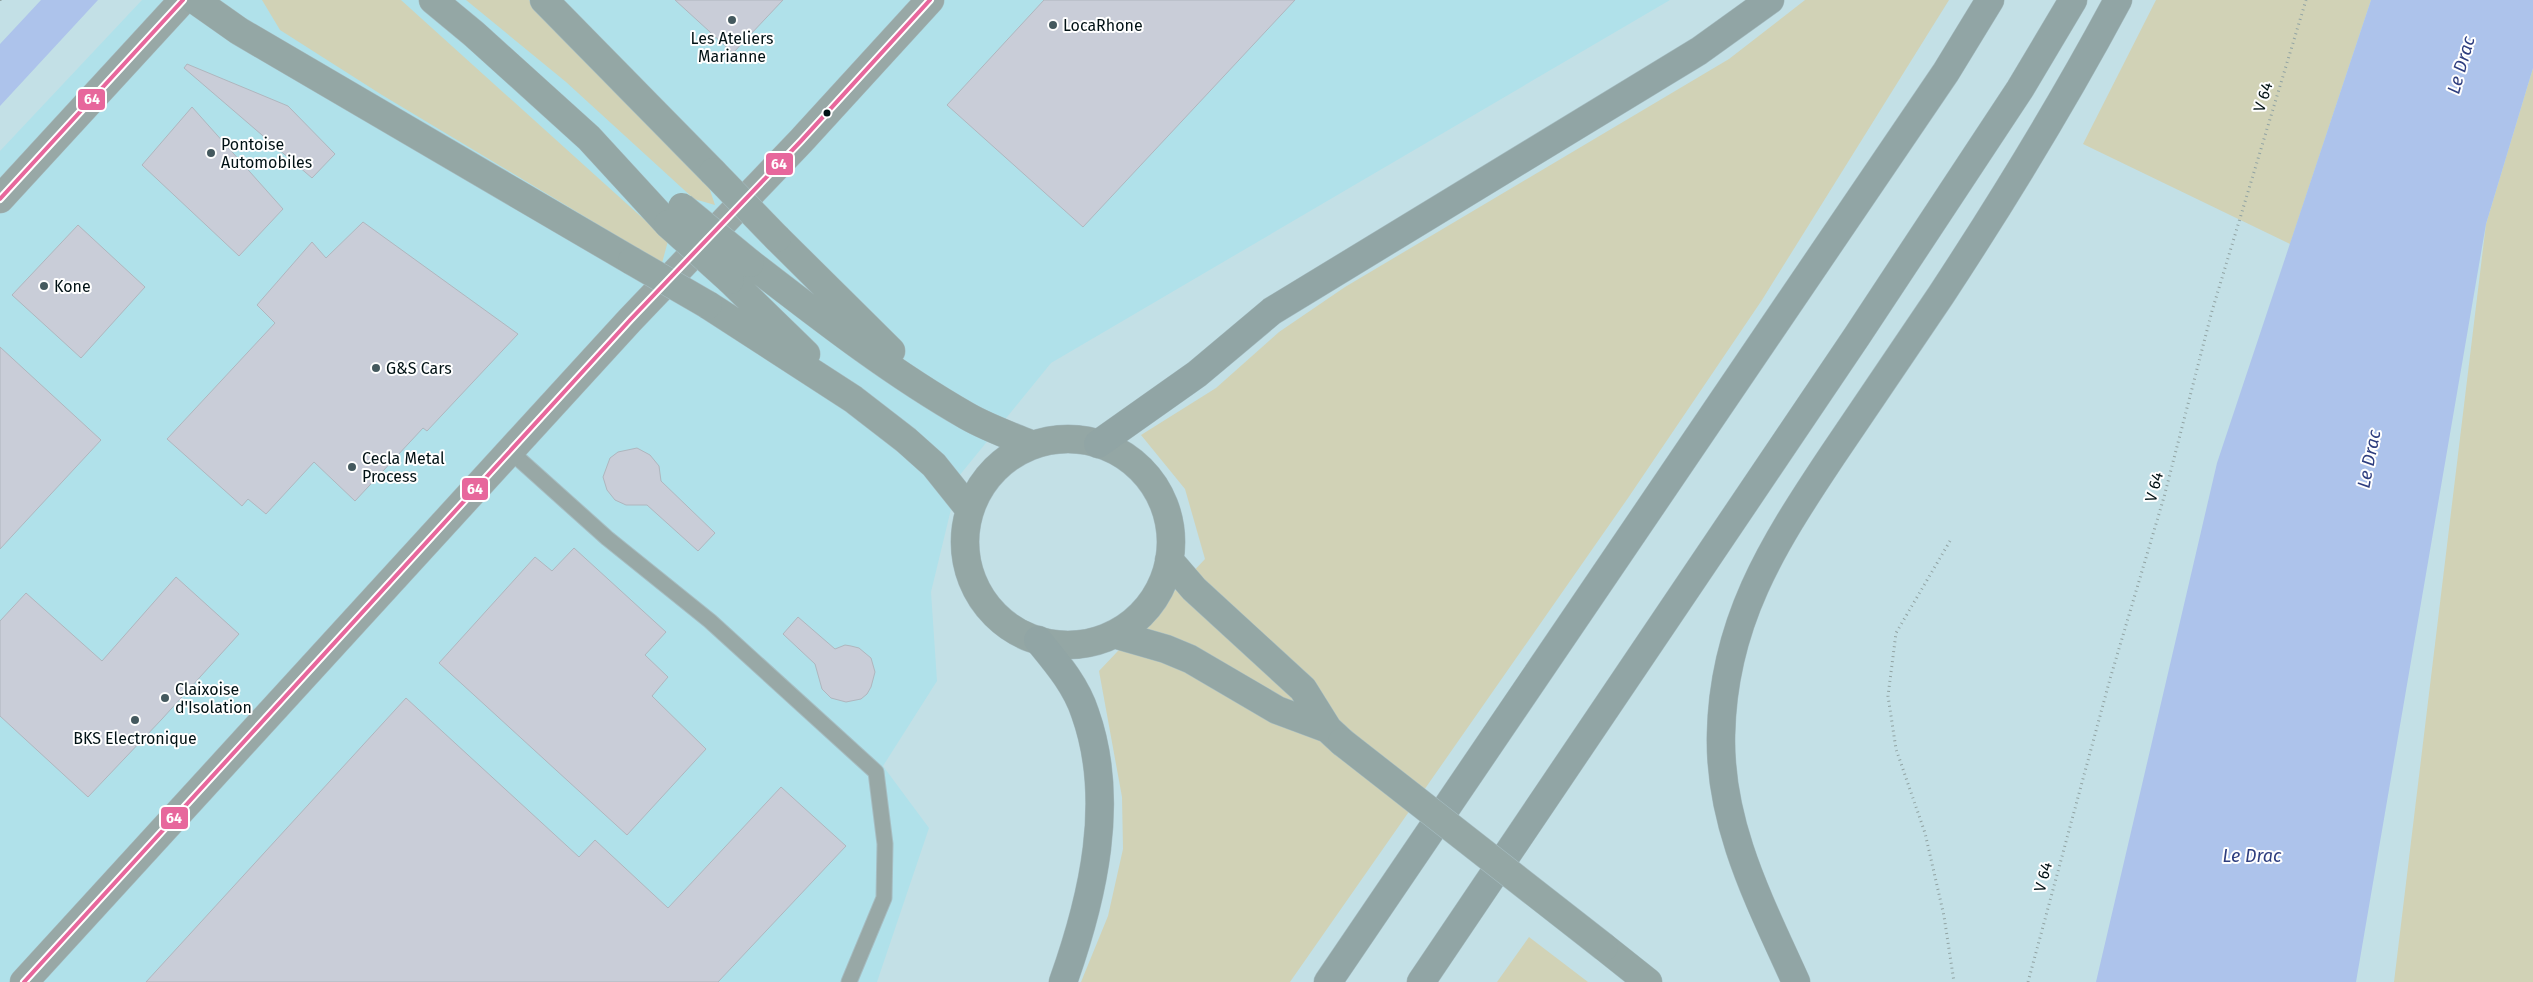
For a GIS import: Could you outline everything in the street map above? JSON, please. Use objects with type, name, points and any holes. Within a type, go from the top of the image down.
[{"type":"highway","points":[[1098,444],[1197,374],[1272,311],[1699,51],[1770,0]]},
{"type":"highway","points":[[1328,982],[1940,80],[1990,0]]},
{"type":"highway","points":[[1421,982],[1857,336],[2020,89],[2073,0]]},
{"type":"highway","points":[[1796,982],[1758,899],[1728,812],[1721,736],[1725,684],[1736,632],[1756,582],[1798,507],[1942,294],[2031,154],[2118,0]]},
{"type":"highway","points":[[1038,640],[1074,687],[1085,712],[1096,769],[1098,845],[1081,928],[1063,982]]},
{"type":"main road","points":[[196,0],[239,31],[708,305],[853,399],[934,465],[970,510]]},
{"type":"main road","points":[[433,0],[474,34],[740,272],[853,399]]},
{"type":"main road","points":[[544,0],[777,238],[940,399]]},
{"type":"main road","points":[[740,272],[836,329],[968,416],[1033,445]]},
{"type":"main road","points":[[1066,439],[1098,444],[1116,450],[1131,461],[1156,488],[1169,523],[1169,560],[1165,576],[1150,604],[1128,626],[1114,634],[1076,644],[1057,644],[1038,640],[1006,624],[981,597],[967,564],[966,528],[970,510],[984,482],[994,470],[1018,451],[1033,445],[1066,439]]},
{"type":"main road","points":[[1169,560],[1194,589],[1302,689],[1335,735]]},
{"type":"main road","points":[[1114,634],[1166,649],[1190,659],[1277,710],[1335,735],[1648,982]]},
{"type":"street","points":[[0,200],[183,0]]},
{"type":"street","points":[[24,982],[630,320],[814,127],[930,0]]},
{"type":"lane","points":[[510,451],[607,538],[710,621],[876,772],[885,844],[884,898],[849,982]]},
{"type":"path","name":"V 64","points":[[2028,982],[2110,679],[2164,498],[2212,311],[2306,0]]},
{"type":"path","points":[[1950,541],[1896,633],[1888,696],[1896,749],[1925,834],[1942,907],[1954,982]]},
{"type":"shaded area","points":[[142,0],[1670,0],[1051,363],[959,476],[931,592],[937,681],[883,766],[929,828],[877,982],[0,982],[0,151]]},
{"type":"green space","points":[[262,0],[401,0],[668,241],[662,263],[382,95],[280,30]]},
{"type":"green space","points":[[466,0],[529,0],[708,184],[715,205],[694,199],[566,82]]},
{"type":"green space","points":[[1805,0],[1949,0],[1762,300],[1628,498],[1290,982],[1081,982],[1108,916],[1123,849],[1122,797],[1099,671],[1205,559],[1185,489],[1141,435],[1216,388],[1279,332],[1345,287],[1729,59]]},
{"type":"green space","points":[[2156,0],[2371,0],[2290,244],[2083,144]]},
{"type":"green space","points":[[2533,68],[2533,982],[2394,982],[2486,224]]},
{"type":"green space","points":[[1529,937],[1588,982],[1497,982]]},
{"type":"water","points":[[41,0],[98,0],[0,106],[0,44]]},
{"type":"water","name":"Le Drac","points":[[2371,0],[2533,0],[2533,68],[2486,224],[2356,982],[2096,982],[2217,463]]},
{"type":"building","points":[[675,0],[783,0],[733,53]]},
{"type":"building","points":[[1044,0],[1295,0],[1083,227],[947,105]]},
{"type":"building","points":[[187,64],[288,106],[335,154],[312,178],[184,68]]},
{"type":"building","points":[[192,107],[283,209],[239,256],[142,165]]},
{"type":"building","points":[[363,222],[518,334],[427,431],[423,428],[355,501],[314,462],[266,514],[248,499],[242,506],[167,439],[275,323],[257,305],[312,242],[326,258]]},
{"type":"building","points":[[78,225],[145,287],[81,358],[12,295]]},
{"type":"building","points":[[0,347],[101,440],[0,549]]},
{"type":"building","points":[[637,448],[650,455],[659,466],[661,481],[715,533],[698,551],[647,505],[626,505],[615,500],[607,490],[603,477],[610,458],[618,452]]},
{"type":"building","points":[[574,548],[666,632],[645,655],[668,677],[652,696],[706,749],[627,835],[439,663],[535,557],[552,571]]},
{"type":"building","points":[[176,577],[239,634],[88,797],[0,716],[0,621],[26,593],[102,661]]},
{"type":"building","points":[[798,617],[835,649],[845,645],[859,648],[871,658],[875,672],[871,687],[861,699],[846,702],[831,698],[822,689],[815,664],[783,634]]},
{"type":"building","points":[[406,698],[579,857],[595,840],[668,908],[781,787],[846,846],[718,982],[146,982]]},
{"type":"transit line","name":"64","points":[[0,199],[183,0]]},
{"type":"transit line","name":"64","points":[[24,982],[630,320],[801,141],[930,0]]},
{"type":"place","name":"Les Ateliers Marianne","points":[[732,20]]},
{"type":"place","name":"LocaRhone","points":[[1053,25]]},
{"type":"place","name":"Pontoise Automobiles","points":[[211,153]]},
{"type":"place","name":"Kone","points":[[44,286]]},
{"type":"place","name":"G&S Cars","points":[[376,368]]},
{"type":"place","name":"Cecla Metal Process","points":[[352,467]]},
{"type":"place","name":"Claixoise d'Isolation","points":[[165,698]]},
{"type":"place","name":"BKS Electronique","points":[[135,720]]}]
